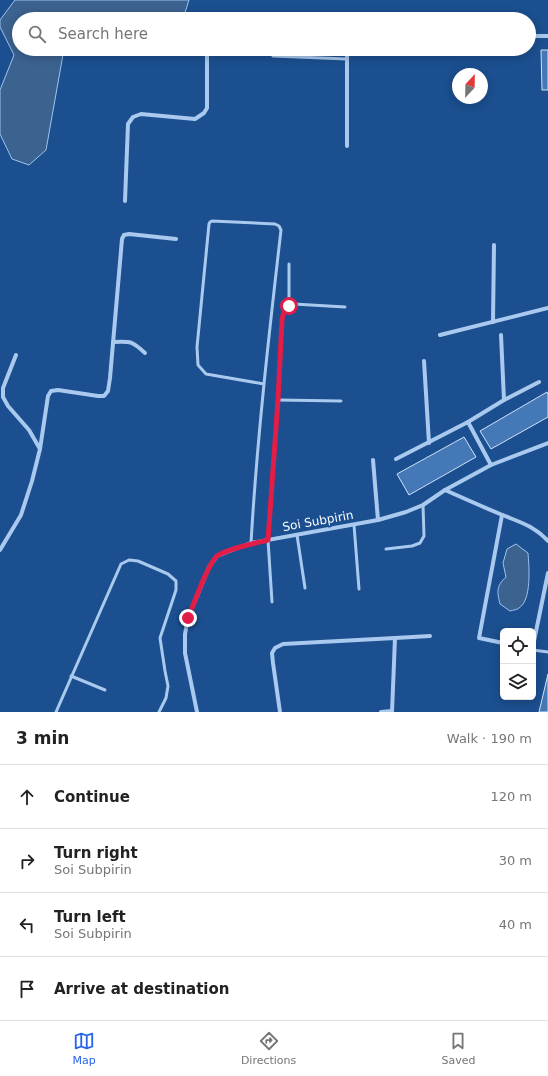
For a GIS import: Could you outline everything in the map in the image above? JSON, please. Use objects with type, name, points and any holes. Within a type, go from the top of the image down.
[{"type":"street","points":[[536,36],[548,36]]},
{"type":"street","points":[[125,201],[128,124],[133,117],[141,114],[195,119],[204,114],[207,108],[207,56]]},
{"type":"street","points":[[347,59],[347,146]]},
{"type":"street","points":[[0,550],[21,515],[32,482],[40,449],[48,396],[51,391],[58,390],[104,396],[108,391],[122,238],[124,235],[128,234],[176,239]]},
{"type":"street","points":[[493,322],[494,245]]},
{"type":"street","points":[[440,335],[548,308]]},
{"type":"street","points":[[501,335],[504,400]]},
{"type":"street","points":[[113,342],[128,341],[133,343],[145,354]]},
{"type":"street","points":[[16,355],[3,388],[3,397],[8,406],[29,430],[40,449]]},
{"type":"street","points":[[424,361],[429,443]]},
{"type":"street","points":[[396,459],[468,422],[504,400],[539,382]]},
{"type":"street","points":[[468,422],[491,465]]},
{"type":"street","name":"Soi Subpirin","points":[[197,712],[185,653],[185,634],[188,618],[209,567],[217,556],[251,544],[268,540],[354,525],[406,512],[423,505],[445,490],[491,465],[548,443]]},
{"type":"street","points":[[373,460],[378,520]]},
{"type":"street","points":[[445,490],[502,515],[527,524],[548,541]]},
{"type":"street","points":[[500,642],[479,638],[502,515]]},
{"type":"street","points":[[536,631],[548,573]]},
{"type":"street","points":[[280,712],[272,653],[275,648],[283,644],[430,636]]},
{"type":"street","points":[[381,712],[392,712],[395,638]]},
{"type":"lane","points":[[273,56],[347,59]]},
{"type":"lane","points":[[251,544],[257,456],[281,230],[280,226],[275,224],[212,221],[209,224],[201,301],[197,347],[198,365],[206,374],[264,384]]},
{"type":"lane","points":[[289,264],[289,306]]},
{"type":"lane","points":[[272,602],[268,540],[283,312],[287,307],[294,304],[345,306]]},
{"type":"lane","points":[[278,400],[341,401]]},
{"type":"lane","points":[[386,549],[412,546],[420,543],[424,536],[423,505]]},
{"type":"lane","points":[[354,525],[359,589]]},
{"type":"lane","points":[[297,535],[305,588]]},
{"type":"lane","points":[[56,712],[121,564],[129,560],[138,561],[168,574],[176,581],[176,590],[160,638],[168,686],[166,698],[159,712]]},
{"type":"lane","points":[[536,650],[548,652]]},
{"type":"lane","points":[[71,676],[105,690]]},
{"type":"water","points":[[15,0],[189,0],[185,12],[12,12],[12,51],[0,27],[0,20]]},
{"type":"water","points":[[14,56],[63,56],[46,150],[29,165],[12,159],[0,134],[0,90]]},
{"type":"water","points":[[516,544],[528,553],[529,582],[528,591],[523,604],[518,609],[510,611],[500,604],[498,589],[500,583],[506,577],[503,563],[507,549]]},
{"type":"building","points":[[541,50],[548,50],[548,90],[542,90]]},
{"type":"building","points":[[547,392],[548,417],[491,449],[480,431]]},
{"type":"building","points":[[464,437],[476,457],[409,495],[397,474]]},
{"type":"building","points":[[548,674],[548,712],[539,712]]},
{"type":"route","points":[[188,618],[209,567],[217,556],[251,544],[268,540],[282,320],[283,312],[289,306]]}]
